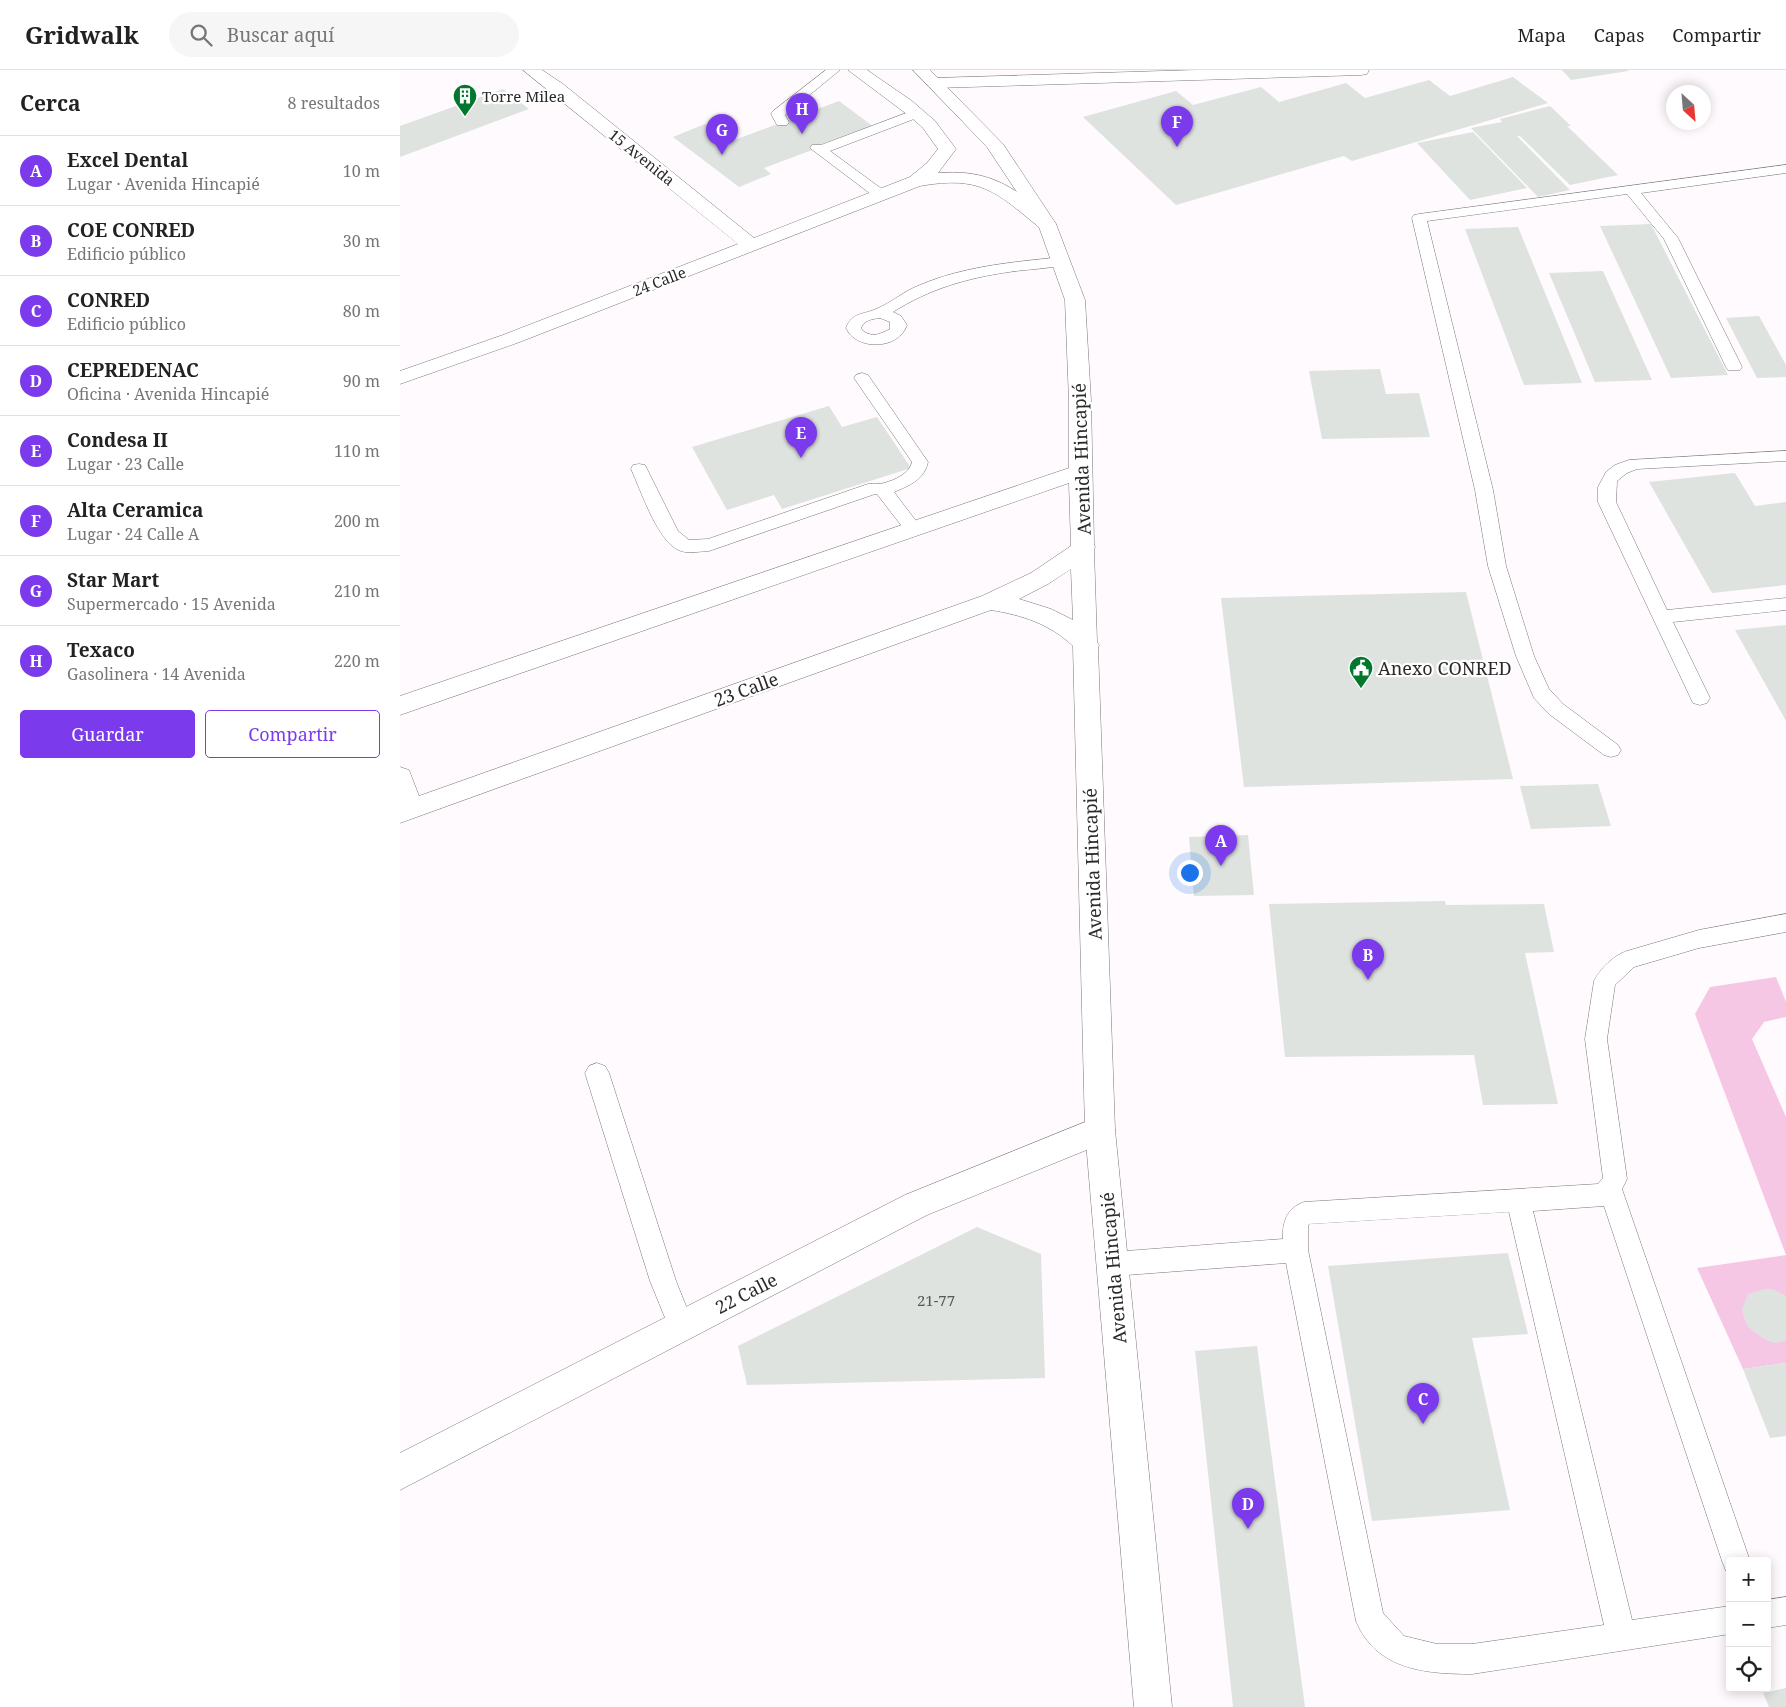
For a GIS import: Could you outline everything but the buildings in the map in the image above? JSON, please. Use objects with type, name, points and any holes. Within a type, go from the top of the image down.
[{"type":"main road","name":"15 Avenida","points":[[531,70],[557,88],[751,245]]},
{"type":"main road","points":[[856,70],[917,113]]},
{"type":"main road","name":"Avenida Hincapié","points":[[921,70],[994,144],[1047,224],[1075,300],[1080,401],[1080,472],[1087,645],[1100,1130],[1153,1707]]},
{"type":"main road","points":[[935,83],[1361,70]]},
{"type":"main road","name":"24 Calle","points":[[916,181],[933,168],[947,148],[934,129],[917,113]]},
{"type":"main road","name":"24 Calle","points":[[400,378],[510,339],[916,181],[934,177],[976,179],[998,187],[1047,224]]},
{"type":"main road","points":[[400,706],[1080,472]]},
{"type":"main road","name":"23 Calle","points":[[405,811],[990,602],[1018,591],[1043,578],[1084,547]]},
{"type":"main road","points":[[990,602],[1026,608],[1043,614],[1075,632],[1087,645]]},
{"type":"main road","points":[[400,777],[405,811]]},
{"type":"main road","name":"22 Calle","points":[[400,1472],[916,1205],[1100,1130]]},
{"type":"lane","points":[[782,122],[778,114],[834,70]]},
{"type":"lane","points":[[881,195],[819,149],[917,113]]},
{"type":"lane","points":[[1611,750],[1556,709],[1541,693],[1525,656],[1497,566],[1484,490],[1419,218],[1786,169]]},
{"type":"lane","points":[[1631,190],[1671,238],[1734,367]]},
{"type":"lane","points":[[880,313],[910,295],[947,280],[985,271],[1062,261]]},
{"type":"lane","points":[[639,468],[671,535],[685,546],[709,545],[874,488],[883,490],[918,472],[920,462],[862,378]]},
{"type":"lane","points":[[1700,698],[1607,502],[1606,489],[1610,478],[1619,469],[1635,464],[1786,456]]},
{"type":"lane","points":[[883,490],[912,529]]},
{"type":"lane","points":[[1661,617],[1786,604]]},
{"type":"lane","points":[[1726,1621],[1472,1659],[1437,1659],[1396,1649],[1370,1622],[1296,1250],[1295,1222],[1304,1213],[1603,1195],[1610,1189],[1615,1179],[1596,1039],[1605,982],[1627,960],[1699,939],[1786,922]]},
{"type":"lane","points":[[597,1073],[664,1281],[681,1326]]},
{"type":"lane","points":[[1610,1189],[1735,1557]]},
{"type":"lane","points":[[1518,1200],[1621,1636]]},
{"type":"lane","points":[[1113,1264],[1296,1250]]},
{"type":"lane","points":[[1771,1613],[1786,1611]]},
{"type":"shaded area","points":[[1776,977],[1786,1002],[1786,1017],[1764,1022],[1752,1039],[1786,1117],[1786,1255],[1695,1014],[1710,987]]},
{"type":"shaded area","points":[[1786,1255],[1786,1363],[1743,1369],[1697,1268]]},
{"type":"place","name":"Torre Milea","points":[[465,117]]},
{"type":"place","name":"Texaco","points":[[802,134]]},
{"type":"place","name":"Alta Ceramica","points":[[1177,147]]},
{"type":"place","name":"Star Mart","points":[[722,155]]},
{"type":"place","name":"Condesa II","points":[[801,458]]},
{"type":"place","name":"Anexo CONRED","points":[[1361,689]]},
{"type":"place","name":"Excel Dental","points":[[1221,866]]},
{"type":"place","name":"COE CONRED","points":[[1368,980]]},
{"type":"place","name":"CONRED","points":[[1423,1424]]},
{"type":"place","name":"CEPREDENAC","points":[[1248,1529]]}]
